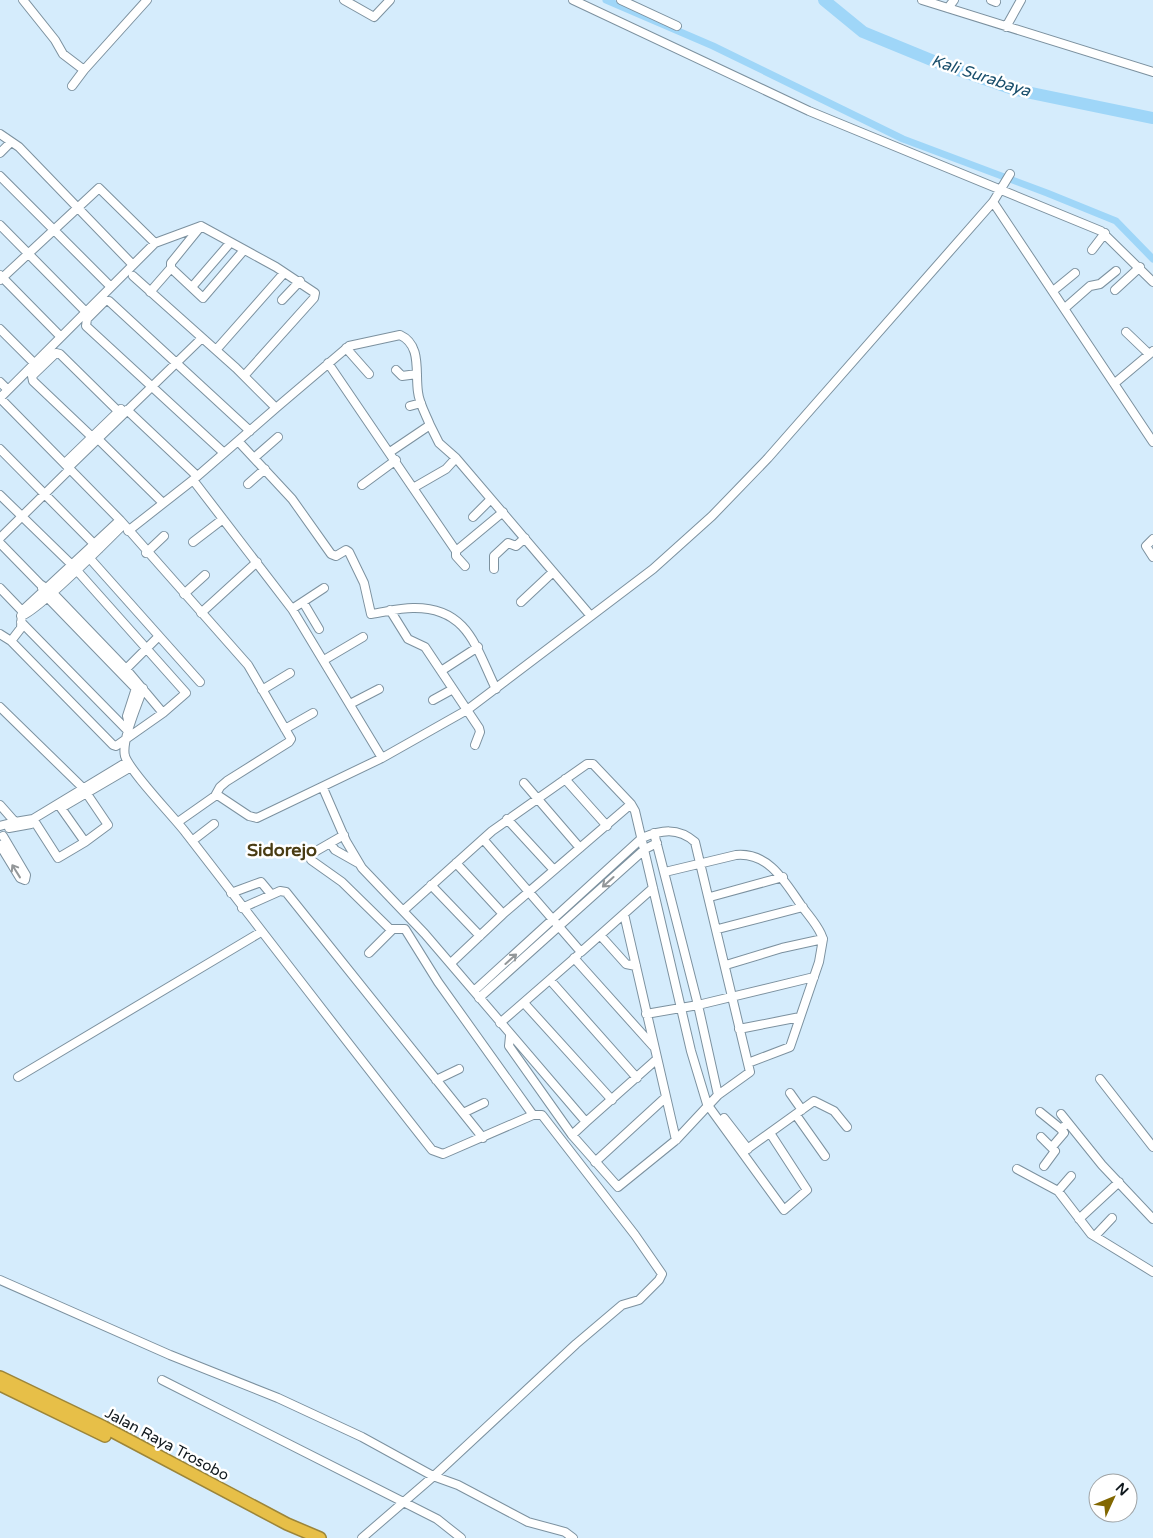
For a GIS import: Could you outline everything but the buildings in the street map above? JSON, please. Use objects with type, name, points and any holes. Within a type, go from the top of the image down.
[{"type":"highway","name":"Jalan Raya Trosobo","points":[[0,1377],[104,1427],[287,1524],[320,1538]]},
{"type":"highway","name":"Jalan Raya Trosobo","points":[[0,1386],[110,1439],[264,1520],[305,1538]]},
{"type":"street","points":[[23,0],[55,40],[63,54],[84,70]]},
{"type":"street","points":[[72,86],[147,0]]},
{"type":"street","points":[[344,0],[374,17],[390,0]]},
{"type":"street","points":[[573,0],[585,2],[809,111],[1082,221],[1105,233],[1153,282]]},
{"type":"street","points":[[621,0],[677,26]]},
{"type":"street","points":[[922,0],[935,2],[1006,27],[1153,72]]},
{"type":"street","points":[[948,8],[954,0]]},
{"type":"street","points":[[1006,27],[1021,0]]},
{"type":"street","points":[[0,134],[10,143],[19,147],[133,265]]},
{"type":"street","points":[[0,153],[10,143]]},
{"type":"street","points":[[0,176],[111,287]]},
{"type":"street","points":[[215,796],[223,797],[249,816],[257,818],[323,788],[382,758],[467,710],[653,569],[730,496],[802,421],[993,202],[1003,189],[1009,176]]},
{"type":"street","points":[[61,337],[1,277],[100,188],[155,243]]},
{"type":"street","points":[[993,202],[1153,442]]},
{"type":"street","points":[[0,225],[86,312]]},
{"type":"street","points":[[178,822],[215,796],[220,787],[227,781],[291,740],[249,667],[146,553],[124,525],[0,398],[155,243],[201,226]]},
{"type":"street","points":[[201,226],[300,281],[314,293],[314,298],[244,376]]},
{"type":"street","points":[[150,292],[171,268],[171,263],[201,226]]},
{"type":"street","points":[[1092,250],[1105,233]]},
{"type":"street","points":[[173,236],[180,252]]},
{"type":"street","points":[[192,287],[230,243]]},
{"type":"street","points":[[171,268],[204,298],[244,250]]},
{"type":"street","points":[[1115,290],[1140,268]]},
{"type":"street","points":[[1065,308],[1090,286],[1100,284],[1116,270]]},
{"type":"street","points":[[216,350],[284,273]]},
{"type":"street","points":[[1053,291],[1074,273]]},
{"type":"street","points":[[133,276],[216,350],[276,408]]},
{"type":"street","points":[[282,300],[300,281]]},
{"type":"street","points":[[224,453],[86,326],[87,319],[105,301],[109,301],[176,361],[250,431]]},
{"type":"street","points":[[0,329],[34,363]]},
{"type":"street","points":[[1115,383],[1151,353],[1126,332]]},
{"type":"street","points":[[11,641],[21,628],[23,616],[46,591],[124,525],[163,503],[195,478],[346,348],[400,335],[413,346],[421,403],[430,425],[443,447],[455,457],[590,615]]},
{"type":"street","points":[[0,538],[44,494],[95,438],[200,337]]},
{"type":"street","points":[[346,348],[369,374]]},
{"type":"street","points":[[163,503],[31,378],[56,353],[60,354],[195,478],[223,519],[292,609],[382,758]]},
{"type":"street","points":[[328,363],[396,460],[412,487],[456,551],[456,556],[465,566]]},
{"type":"street","points":[[396,370],[402,376],[416,374]]},
{"type":"street","points":[[0,382],[8,390]]},
{"type":"street","points":[[410,406],[421,403]]},
{"type":"street","points":[[390,452],[430,425]]},
{"type":"street","points":[[254,458],[278,437]]},
{"type":"street","points":[[238,441],[292,499],[331,554],[336,556],[346,550],[349,552],[364,583],[370,609],[430,608],[443,612],[464,625],[478,647],[498,688]]},
{"type":"street","points":[[0,449],[97,547]]},
{"type":"street","points":[[412,487],[446,469],[455,457]]},
{"type":"street","points":[[362,485],[396,460]]},
{"type":"street","points":[[248,484],[265,470]]},
{"type":"street","points":[[0,495],[74,568],[186,693],[163,713],[128,731],[116,746],[11,641],[0,634]]},
{"type":"street","points":[[473,517],[491,499]]},
{"type":"street","points":[[456,551],[503,512]]},
{"type":"street","points":[[194,542],[223,519]]},
{"type":"street","points":[[146,553],[164,536]]},
{"type":"street","points":[[494,569],[494,556],[508,543],[516,546],[525,538]]},
{"type":"street","points":[[1153,539],[1146,546],[1153,557]]},
{"type":"street","points":[[0,543],[163,713]]},
{"type":"street","points":[[87,556],[200,682]]},
{"type":"street","points":[[201,613],[257,562]]},
{"type":"street","points":[[521,602],[553,572]]},
{"type":"street","points":[[184,594],[205,575]]},
{"type":"street","points":[[0,588],[23,616],[128,731]]},
{"type":"street","points":[[292,609],[324,588]]},
{"type":"street","points":[[304,602],[319,629]]},
{"type":"street","points":[[390,610],[404,635],[425,647],[479,728],[480,732],[476,745]]},
{"type":"street","points":[[126,669],[158,637]]},
{"type":"street","points":[[324,660],[363,637]]},
{"type":"street","points":[[441,671],[478,647]]},
{"type":"street","points":[[117,663],[126,669],[139,688]]},
{"type":"street","points":[[262,690],[290,673]]},
{"type":"street","points":[[139,688],[133,709],[127,717],[127,758],[432,1150],[443,1154],[540,1114],[635,1235],[661,1272],[662,1277],[639,1300],[622,1304],[362,1538]]},
{"type":"street","points":[[350,704],[379,689]]},
{"type":"street","points":[[433,700],[453,689]]},
{"type":"street","points":[[0,707],[84,790],[108,825],[85,842],[58,858],[34,821]]},
{"type":"street","points":[[285,729],[313,713]]},
{"type":"street","points":[[0,826],[34,821],[61,808],[127,758]]},
{"type":"street","points":[[404,910],[507,819],[565,778],[587,764],[593,764],[631,804],[645,849],[697,1075],[783,1210],[806,1191],[807,1188],[770,1133]]},
{"type":"street","points":[[565,778],[607,826]]},
{"type":"street","points":[[524,783],[580,848]]},
{"type":"street","points":[[323,788],[344,835],[359,863],[371,880],[415,922],[477,994],[510,1036],[586,1122]]},
{"type":"street","points":[[34,821],[84,790]]},
{"type":"street","points":[[451,964],[503,914],[631,804]]},
{"type":"street","points":[[0,805],[11,824]]},
{"type":"street","points":[[61,808],[85,842]]},
{"type":"street","points":[[507,819],[554,870]]},
{"type":"street","points":[[1,840],[11,824]]},
{"type":"street","points":[[192,841],[214,824]]},
{"type":"street","points":[[510,1036],[509,1046],[572,1135],[594,1162],[620,1187],[676,1140],[712,1100],[748,1074],[748,1063],[718,930],[693,839],[671,830],[654,833],[642,838],[555,924]]},
{"type":"street","points":[[654,833],[698,1005],[712,1100]]},
{"type":"street","points":[[344,835],[311,854],[311,860],[342,882],[392,930]]},
{"type":"street","points":[[483,839],[581,952]]},
{"type":"street","points":[[1,840],[26,875],[25,880],[20,878],[1,840]]},
{"type":"street","points":[[330,843],[335,850],[359,863]]},
{"type":"street","points":[[477,994],[555,924],[645,849],[657,844]]},
{"type":"street","points":[[665,872],[701,865],[736,855],[747,855],[766,862],[783,877],[817,926],[823,939],[814,976],[788,1050],[748,1063]]},
{"type":"street","points":[[456,863],[503,914]]},
{"type":"street","points":[[710,897],[783,877]]},
{"type":"street","points":[[231,893],[260,882],[271,894]]},
{"type":"street","points":[[431,885],[480,936]]},
{"type":"street","points":[[500,1023],[653,888]]},
{"type":"street","points":[[242,908],[271,894],[286,892],[483,1138]]},
{"type":"street","points":[[718,930],[803,907]]},
{"type":"street","points":[[624,914],[676,1140]]},
{"type":"street","points":[[369,953],[392,930],[405,928],[415,922]]},
{"type":"street","points":[[405,928],[438,982],[532,1116]]},
{"type":"street","points":[[18,1077],[261,932]]},
{"type":"street","points":[[600,935],[626,964],[636,966]]},
{"type":"street","points":[[726,965],[823,939]]},
{"type":"street","points":[[574,958],[654,1047]]},
{"type":"street","points":[[646,1014],[698,1005],[814,976]]},
{"type":"street","points":[[550,980],[637,1078]]},
{"type":"street","points":[[524,1003],[612,1100]]},
{"type":"street","points":[[739,1029],[800,1017]]},
{"type":"street","points":[[572,1135],[658,1059]]},
{"type":"street","points":[[436,1080],[459,1069]]},
{"type":"street","points":[[1100,1079],[1153,1147]]},
{"type":"street","points":[[790,1092],[799,1112],[826,1156]]},
{"type":"street","points":[[594,1162],[666,1097]]},
{"type":"street","points":[[746,1151],[799,1112],[816,1102],[834,1111],[847,1128]]},
{"type":"street","points":[[463,1113],[484,1103]]},
{"type":"street","points":[[1040,1112],[1064,1133],[1052,1147]]},
{"type":"street","points":[[1061,1114],[1153,1219]]},
{"type":"street","points":[[1061,1129],[1068,1123]]},
{"type":"street","points":[[1041,1137],[1055,1152],[1044,1166]]},
{"type":"street","points":[[1017,1169],[1058,1191],[1079,1219],[1095,1236],[1153,1272]]},
{"type":"street","points":[[1058,1191],[1071,1176]]},
{"type":"street","points":[[1079,1219],[1119,1182]]},
{"type":"street","points":[[1095,1236],[1112,1218]]},
{"type":"street","points":[[0,1280],[170,1355],[278,1398],[362,1437],[528,1522],[565,1532],[574,1538]]},
{"type":"street","points":[[162,1380],[438,1519],[461,1538]]},
{"type":"waterway","points":[[606,0],[713,46],[903,139],[1116,221],[1153,259]]},
{"type":"waterway","name":"Kali Surabaya","points":[[824,0],[863,32],[941,64],[1016,90],[1153,118]]},
{"type":"district","name":"Sidorejo","points":[[282,850]]}]
